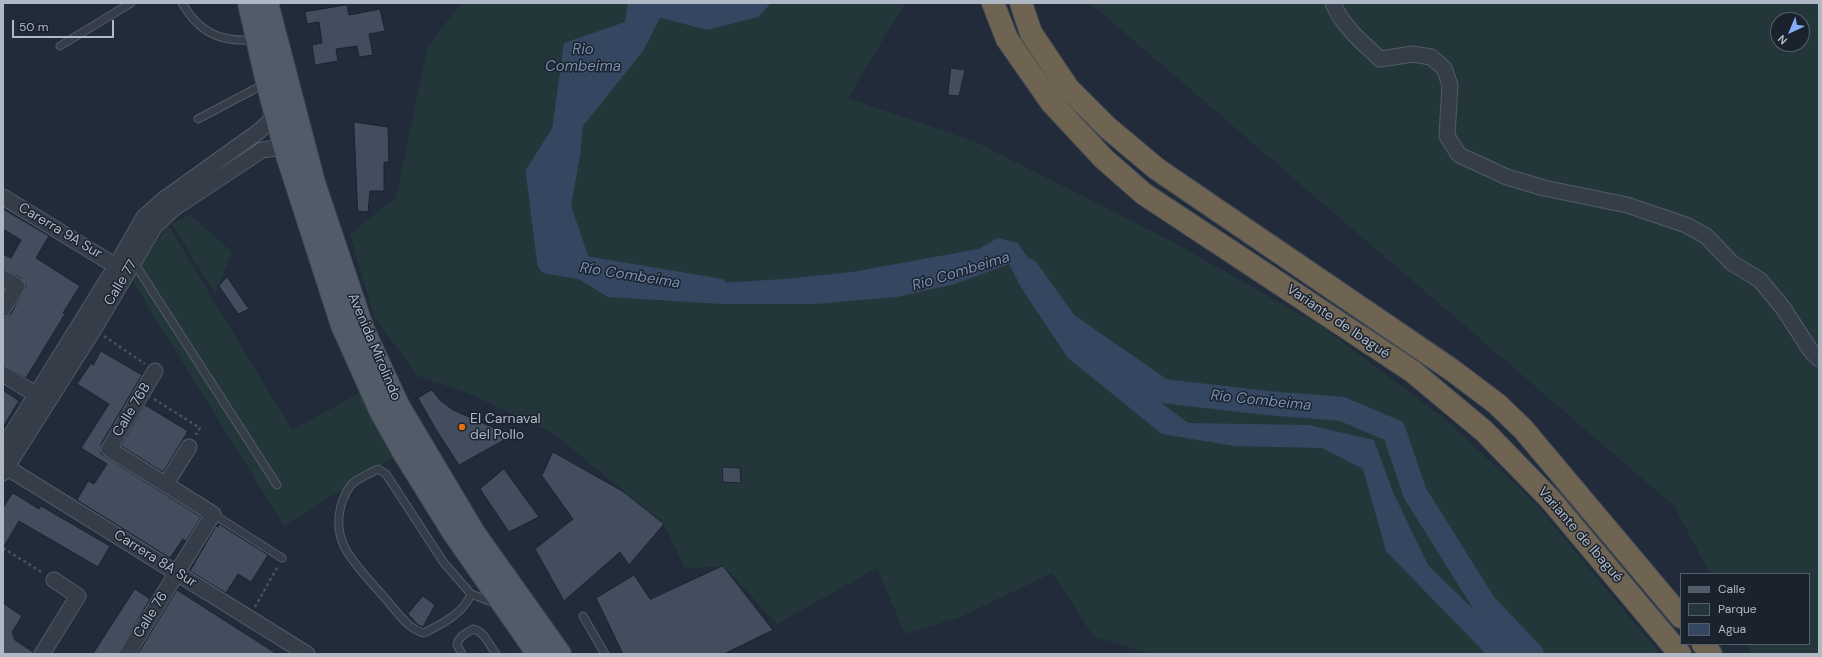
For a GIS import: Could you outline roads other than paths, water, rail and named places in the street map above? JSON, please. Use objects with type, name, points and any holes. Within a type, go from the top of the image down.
[{"type":"highway","name":"Variante de Ibagué","points":[[992,3],[1007,38],[1051,102],[1104,159],[1150,198],[1334,318],[1412,371],[1484,431],[1550,499],[1674,647]]},
{"type":"highway","name":"Variante de Ibagué","points":[[1021,3],[1031,33],[1068,88],[1108,128],[1157,169],[1452,370],[1497,404],[1523,429],[1680,616]]},
{"type":"highway","points":[[1704,645],[1711,654]]},
{"type":"main road","name":"Avenida Mirolindo","points":[[249,3],[286,152],[342,325],[381,412],[404,454],[453,532],[538,654]]},
{"type":"main road","name":"Avenida Mirolindo","points":[[267,3],[314,183],[363,329],[398,407],[474,533],[560,654]]},
{"type":"street","points":[[1333,3],[1338,16],[1362,43],[1380,58],[1413,54],[1432,57],[1444,68],[1450,85],[1447,136],[1458,154],[1507,177],[1544,188],[1627,205],[1686,225],[1699,232],[1706,236],[1732,263],[1760,280],[1783,308],[1811,352],[1819,359]]},
{"type":"street","name":"Calle 77","points":[[3,448],[94,329],[144,217],[163,200],[258,132],[270,122],[275,109]]},
{"type":"street","name":"Calle 77","points":[[4,468],[42,398],[124,260],[155,226],[173,209],[262,150],[276,148],[286,152]]},
{"type":"street","name":"Carerra 9A Sur","points":[[3,197],[124,260]]},
{"type":"street","points":[[3,278],[16,286],[3,309]]},
{"type":"street","name":"Calle 76B","points":[[155,371],[109,448],[166,484]]},
{"type":"street","points":[[3,374],[42,398]]},
{"type":"street","points":[[189,447],[166,484],[213,514]]},
{"type":"street","name":"Carrera 8A Sur","points":[[4,468],[307,654]]},
{"type":"street","name":"Calle 76","points":[[127,654],[213,514]]},
{"type":"street","points":[[42,654],[78,596],[54,580]]},
{"type":"lane","points":[[60,46],[131,3]]},
{"type":"lane","points":[[182,3],[195,22],[215,36],[235,41],[258,40]]},
{"type":"lane","points":[[198,119],[268,82]]},
{"type":"lane","points":[[124,260],[276,485]]},
{"type":"lane","points":[[470,594],[463,608],[436,627],[424,633],[418,632],[408,624],[364,574],[344,546],[338,518],[342,502],[351,484],[378,470],[386,474],[444,564],[470,594],[487,601],[503,605]]},
{"type":"lane","points":[[213,514],[282,558]]},
{"type":"lane","points":[[583,616],[605,654]]},
{"type":"lane","points":[[462,654],[457,645],[458,641],[474,629],[478,630],[482,634],[496,654]]},
{"type":"water","name":"Rio Combeima","points":[[628,3],[771,3],[758,17],[707,30],[654,16],[587,84],[580,156],[571,206],[590,261],[654,287],[784,279],[852,272],[978,249],[998,238],[1018,243],[1036,270],[1053,313],[1116,345],[1136,384],[1188,423],[1309,425],[1374,440],[1393,492],[1428,565],[1519,654],[1486,654],[1386,551],[1363,469],[1322,448],[1234,446],[1162,434],[1068,358],[1022,289],[1009,264],[955,284],[897,297],[815,304],[723,304],[608,297],[562,269],[531,206],[552,130],[564,43],[625,22]]},
{"type":"waterway","name":"Río Combeima","points":[[654,3],[633,44],[570,123],[538,173],[549,262],[717,290]]},
{"type":"waterway","name":"Río Combeima","points":[[1027,270],[1066,324],[1163,391],[1267,403],[1342,409],[1394,431],[1415,493],[1485,605],[1532,654]]},
{"type":"place","name":"El Carnaval del Pollo","points":[[462,427]]}]
